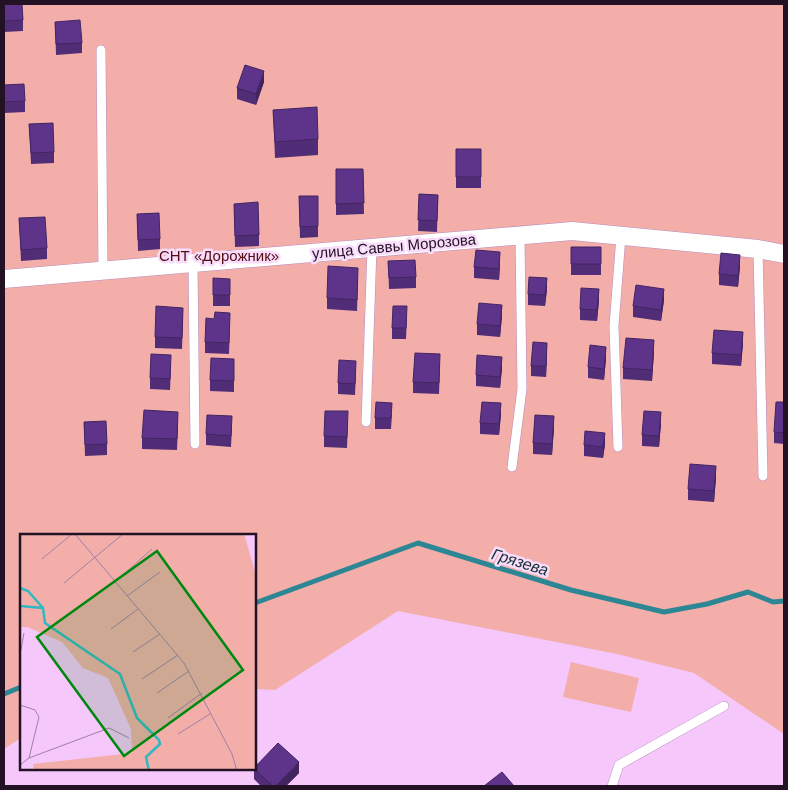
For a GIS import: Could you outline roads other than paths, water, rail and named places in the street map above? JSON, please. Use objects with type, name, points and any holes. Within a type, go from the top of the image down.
[{"type":"street","name":"улица Саввы Морозова","points":[[4,279],[572,231],[758,249],[784,254]]},
{"type":"lane","points":[[101,50],[103,270]]},
{"type":"lane","points":[[512,467],[522,390],[520,236]]},
{"type":"lane","points":[[618,447],[614,326],[621,236]]},
{"type":"lane","points":[[366,422],[372,248]]},
{"type":"lane","points":[[758,249],[763,476]]},
{"type":"lane","points":[[192,263],[195,444]]},
{"type":"lane","points":[[4,272],[4,279]]},
{"type":"lane","points":[[612,786],[619,765],[724,706]]},
{"type":"waterway","name":"Грязева","points":[[256,603],[418,543],[571,590],[664,612],[707,604],[748,592],[773,602],[784,601]]},
{"type":"waterway","name":"Грязева","points":[[4,694],[20,687]]},
{"type":"park label","name":"СНТ «Дорожник»","points":[[219,255]]}]
